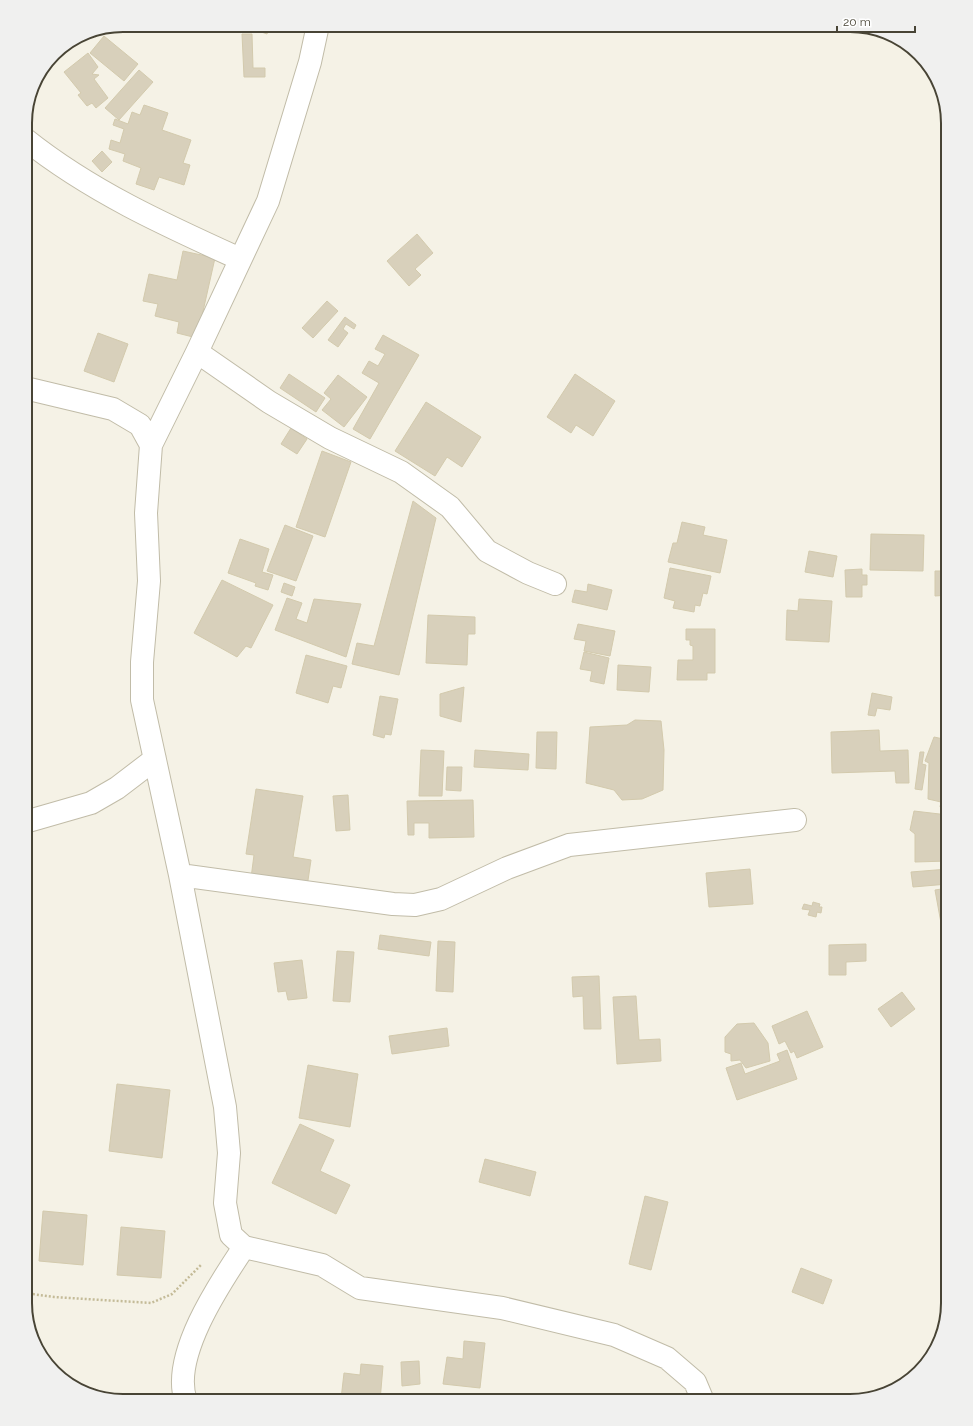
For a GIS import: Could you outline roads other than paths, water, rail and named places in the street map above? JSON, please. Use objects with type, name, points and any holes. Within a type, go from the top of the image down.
[{"type":"street","points":[[316,32],[310,62],[268,201],[197,352],[151,444],[146,513],[149,581],[142,662],[142,700],[180,875],[225,1107],[229,1153],[225,1203],[231,1235],[244,1247],[322,1265],[360,1288],[502,1308],[614,1335],[668,1358],[695,1382],[701,1394]]},
{"type":"street","points":[[32,144],[104,192],[166,226],[240,259]]},
{"type":"street","points":[[197,352],[276,406],[330,438],[401,472],[450,507],[487,551],[528,573],[555,584]]},
{"type":"street","points":[[32,390],[113,409],[140,425],[151,444]]},
{"type":"street","points":[[32,820],[91,803],[117,788],[155,759]]},
{"type":"street","points":[[180,875],[394,904],[415,905],[441,899],[507,868],[569,845],[795,820]]},
{"type":"street","points":[[183,1394],[184,1364],[202,1315],[218,1286],[244,1247]]}]
